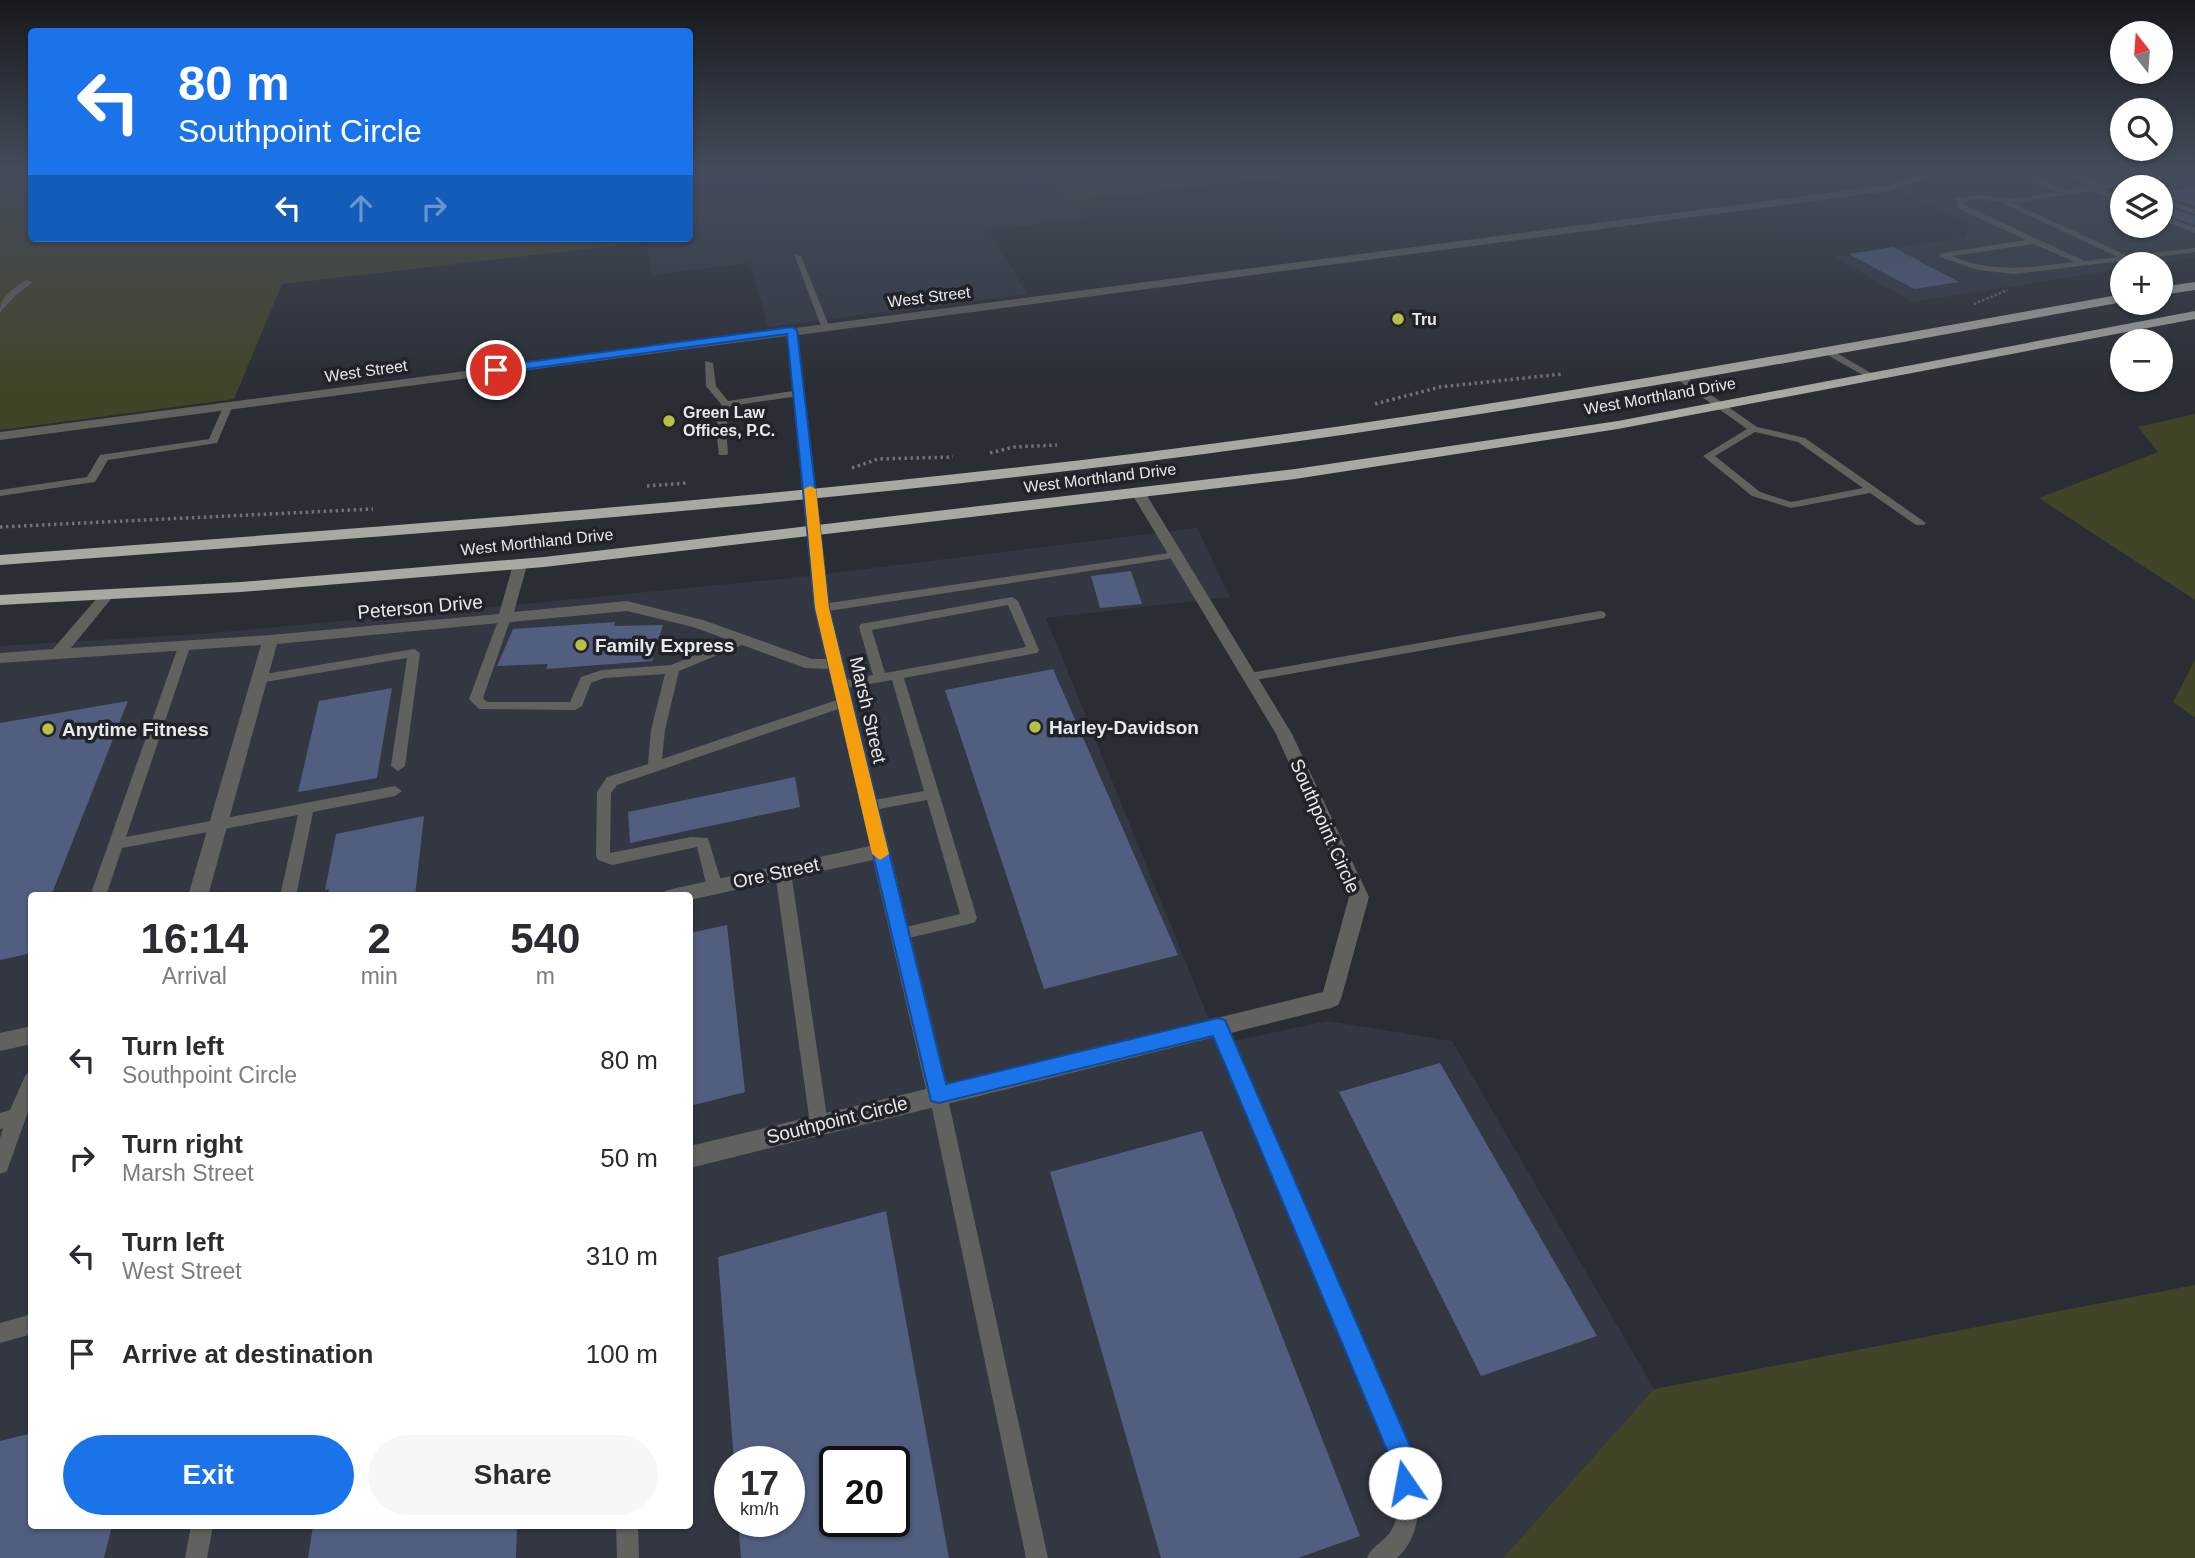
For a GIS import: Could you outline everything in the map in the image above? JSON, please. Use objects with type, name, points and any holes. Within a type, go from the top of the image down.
[{"type":"highway","points":[[2173,289],[2195,286]]},
{"type":"highway","name":"West Morthland Drive","points":[[0,560],[561,518],[810,495],[1283,439],[1681,378],[2110,300]]},
{"type":"highway","name":"West Morthland Drive","points":[[0,600],[241,587],[520,565],[1139,494],[1451,451],[1721,405],[2195,316]]},
{"type":"street","name":"West Street","points":[[0,436],[1459,244]]},
{"type":"street","name":"Marsh Street","points":[[792,330],[822,608],[939,1094]]},
{"type":"street","name":"Southpoint Circle","points":[[693,1156],[1331,999],[1359,897],[1284,734],[1139,494]]},
{"type":"street","points":[[505,618],[520,565]]},
{"type":"street","points":[[57,655],[108,594]]},
{"type":"street","name":"Peterson Drive","points":[[1,660],[270,640],[627,606],[698,623],[811,664],[836,664]]},
{"type":"street","points":[[199,892],[270,640]]},
{"type":"street","name":"Ore Street","points":[[691,892],[880,851]]},
{"type":"street","points":[[0,1042],[28,1036]]},
{"type":"lane","points":[[2017,244],[1943,255],[1969,268],[1994,272],[2110,262]]},
{"type":"lane","points":[[2041,244],[2088,265]]},
{"type":"lane","points":[[2096,244],[2114,252]]},
{"type":"lane","points":[[2173,253],[2195,250]]},
{"type":"lane","points":[[797,256],[825,326]]},
{"type":"lane","points":[[0,309],[13,293],[29,282]]},
{"type":"lane","points":[[1827,351],[1871,376]]},
{"type":"lane","points":[[708,363],[711,386],[726,404]]},
{"type":"lane","points":[[1681,378],[1754,429],[1801,440],[1920,523]]},
{"type":"lane","points":[[726,404],[799,393]]},
{"type":"lane","points":[[723,453],[721,429],[726,404]]},
{"type":"lane","points":[[0,493],[91,480],[104,457],[214,441],[228,405]]},
{"type":"lane","points":[[1754,429],[1708,456],[1756,494],[1791,505],[1874,489]]},
{"type":"lane","points":[[822,608],[1177,555]]},
{"type":"lane","points":[[715,887],[703,842],[691,842],[612,859],[603,856],[604,792],[612,781],[880,678],[1033,650],[1012,601],[866,626],[880,678]]},
{"type":"lane","points":[[1250,677],[1600,615]]},
{"type":"lane","points":[[505,618],[476,699],[484,706],[575,706],[586,680],[602,674],[673,669],[745,639]]},
{"type":"lane","points":[[99,892],[184,647]]},
{"type":"lane","points":[[259,679],[414,653],[398,766]]},
{"type":"lane","points":[[655,765],[658,730],[673,669]]},
{"type":"lane","points":[[897,675],[969,918],[900,934]]},
{"type":"lane","points":[[116,844],[395,791]]},
{"type":"lane","points":[[869,806],[933,794]]},
{"type":"lane","points":[[289,892],[307,807]]},
{"type":"lane","points":[[783,872],[820,1124]]},
{"type":"lane","points":[[1218,1026],[1401,1455],[1410,1510],[1404,1534],[1378,1558]]},
{"type":"lane","points":[[0,1165],[8,1119],[28,1086]]},
{"type":"lane","points":[[939,1094],[1037,1558]]},
{"type":"lane","points":[[0,1333],[28,1325]]},
{"type":"lane","points":[[196,1558],[201,1529]]},
{"type":"lane","points":[[627,1529],[628,1558]]},
{"type":"path","points":[[1971,306],[2000,291],[2014,289]]},
{"type":"path","points":[[1364,406],[1440,387],[1563,374]]},
{"type":"path","points":[[987,453],[1014,447],[1068,444]]},
{"type":"path","points":[[852,468],[878,459],[960,457]]},
{"type":"path","points":[[640,487],[689,483]]},
{"type":"path","points":[[0,527],[376,509]]},
{"type":"shaded area","points":[[648,244],[997,244],[1027,294],[768,327],[750,263],[651,275]]},
{"type":"shaded area","points":[[1921,244],[2195,244],[2195,258],[2173,261],[2173,252],[2110,252],[2110,271],[1912,302],[1835,257]]},
{"type":"shaded area","points":[[1197,528],[1230,597],[1046,618],[1219,1044],[1327,1021],[1452,1041],[1654,1389],[1503,1558],[0,1558],[0,646],[212,633],[791,578]]},
{"type":"green space","points":[[0,244],[632,244],[282,284],[234,399],[0,430]]},
{"type":"green space","points":[[2195,414],[2195,600],[2039,498],[2158,452],[2138,427]]},
{"type":"green space","points":[[2195,660],[2195,718],[2173,702]]},
{"type":"green space","points":[[2195,1285],[2195,1558],[1503,1558],[1654,1389]]},
{"type":"building","points":[[1893,247],[1959,282],[1914,289],[1849,254]]},
{"type":"building","points":[[1131,571],[1142,604],[1100,608],[1091,576]]},
{"type":"building","points":[[615,622],[614,626],[663,625],[652,661],[546,669],[548,664],[497,666],[513,629]]},
{"type":"building","points":[[1053,669],[1178,955],[1044,989],[945,690]]},
{"type":"building","points":[[392,688],[377,778],[298,792],[319,701]]},
{"type":"building","points":[[128,701],[53,892],[28,892],[28,954],[0,960],[0,723]]},
{"type":"building","points":[[795,777],[800,807],[630,843],[628,812]]},
{"type":"building","points":[[424,816],[415,892],[325,890],[336,834]]},
{"type":"building","points":[[727,925],[745,1092],[693,1105],[693,932]]},
{"type":"building","points":[[1440,1063],[1597,1336],[1481,1376],[1339,1092]]},
{"type":"building","points":[[1202,1131],[1360,1536],[1298,1558],[1161,1558],[1050,1172]]},
{"type":"building","points":[[886,1211],[949,1558],[741,1558],[739,1537],[805,1537],[805,1446],[733,1446],[718,1257]]},
{"type":"building","points":[[28,1434],[28,1529],[111,1529],[104,1558],[0,1558],[0,1441]]},
{"type":"building","points":[[313,1529],[517,1529],[516,1558],[308,1558]]},
{"type":"slow traffic","points":[[810,489],[822,608],[880,854]]},
{"type":"place","name":"Tru","points":[[1398,319]]},
{"type":"place","name":"Green Law Offices, P.C.","points":[[669,421]]},
{"type":"place","name":"Family Express","points":[[581,645]]},
{"type":"place","name":"Harley-Davidson","points":[[1035,727]]},
{"type":"place","name":"Anytime Fitness","points":[[48,729]]},
{"type":"route","points":[[496,370],[792,330],[822,608],[939,1094],[1218,1026],[1401,1455],[1405,1483]]}]
